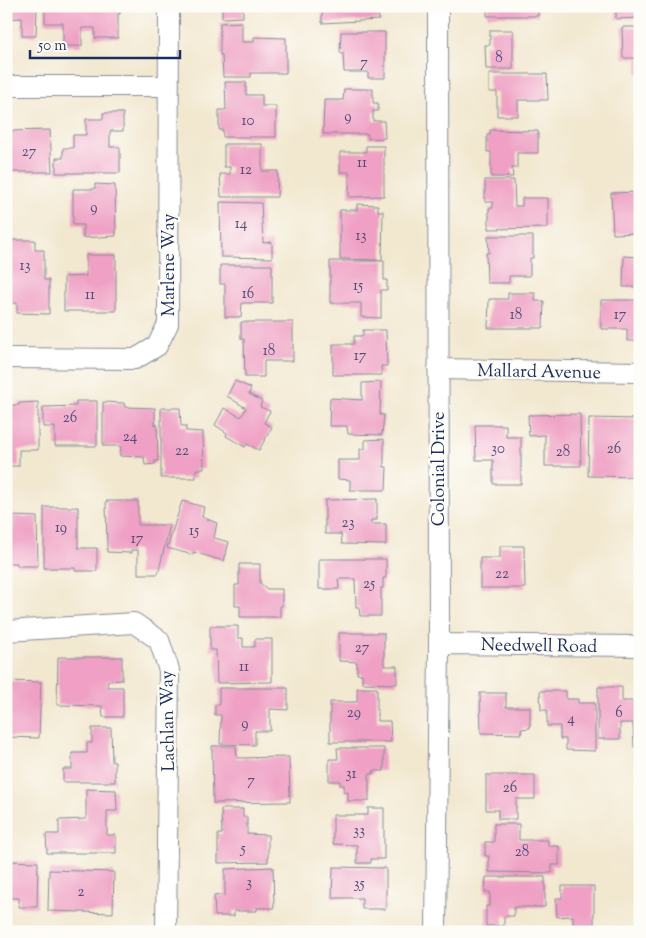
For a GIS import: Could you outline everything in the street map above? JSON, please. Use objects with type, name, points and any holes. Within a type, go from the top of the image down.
[{"type":"street","name":"Marlene Way","points":[[6,358],[135,359],[157,346],[168,324],[169,6]]},
{"type":"street","name":"Colonial Drive","points":[[436,932],[439,644],[438,6]]},
{"type":"street","points":[[6,86],[169,86]]},
{"type":"street","name":"Mallard Avenue","points":[[438,369],[640,372]]},
{"type":"street","name":"Lachlan Way","points":[[6,632],[134,623],[159,640],[169,670],[166,932]]},
{"type":"street","name":"Needwell Road","points":[[439,644],[640,646]]},
{"type":"building","points":[[6,6],[37,6],[36,36],[22,36],[22,18],[6,19]]},
{"type":"building","points":[[45,6],[120,6],[118,38],[95,38],[95,28],[82,28],[82,46],[63,46],[63,23],[45,23]]},
{"type":"building","points":[[222,6],[243,6],[243,17],[222,18]]},
{"type":"building","points":[[322,6],[386,6],[386,11],[378,11],[379,20],[322,23]]},
{"type":"building","points":[[487,6],[538,6],[538,16],[487,16]]},
{"type":"building","points":[[616,6],[640,6],[640,18],[616,19]]},
{"type":"building","points":[[242,22],[242,42],[254,42],[254,37],[286,38],[286,73],[251,73],[251,77],[223,77],[222,55],[220,55],[220,23]]},
{"type":"building","points":[[622,27],[640,27],[640,73],[637,73],[637,58],[623,58]]},
{"type":"building","points":[[490,30],[513,30],[513,69],[486,69],[485,45],[490,45]]},
{"type":"building","points":[[341,32],[385,32],[385,78],[368,78],[368,72],[344,72],[343,53],[340,53]]},
{"type":"building","points":[[489,74],[547,74],[548,100],[518,100],[518,116],[497,116],[497,92],[489,92]]},
{"type":"building","points":[[225,82],[246,82],[246,95],[262,95],[262,106],[276,106],[276,137],[223,137],[223,130],[219,130],[219,110],[226,110]]},
{"type":"building","points":[[344,89],[373,89],[373,103],[378,103],[378,111],[373,111],[373,121],[384,121],[385,138],[368,139],[368,134],[323,134],[324,100],[343,100]]},
{"type":"building","points":[[103,113],[123,113],[123,131],[110,131],[110,147],[120,147],[120,173],[56,173],[56,158],[63,158],[63,148],[73,148],[73,135],[86,135],[86,119],[103,119]]},
{"type":"building","points":[[50,130],[52,172],[6,172],[6,131]]},
{"type":"building","points":[[490,130],[538,131],[538,153],[517,153],[517,168],[512,168],[513,177],[491,177],[491,152],[487,152],[487,135],[490,135]]},
{"type":"building","points":[[636,142],[640,142],[640,167],[636,167]]},
{"type":"building","points":[[224,144],[262,144],[262,171],[278,171],[277,197],[221,197],[220,174],[230,174],[230,167],[224,167]]},
{"type":"building","points":[[366,146],[384,146],[384,196],[349,197],[349,172],[340,172],[340,152],[366,152]]},
{"type":"building","points":[[485,180],[514,180],[515,206],[522,206],[522,198],[548,198],[548,228],[489,229],[489,208],[493,208],[493,202],[485,202]]},
{"type":"building","points":[[95,184],[115,185],[116,236],[83,238],[83,225],[73,225],[73,189],[95,189]]},
{"type":"building","points":[[640,192],[640,233],[613,234],[611,193]]},
{"type":"building","points":[[220,202],[261,203],[263,243],[272,242],[272,258],[221,257]]},
{"type":"building","points":[[357,204],[378,205],[378,211],[383,211],[382,260],[340,259],[340,210],[357,210]]},
{"type":"building","points":[[488,236],[533,236],[533,258],[530,258],[530,276],[509,276],[509,283],[487,283],[486,253],[489,253]]},
{"type":"building","points":[[6,240],[35,240],[35,250],[44,250],[44,280],[49,280],[49,314],[17,313],[17,303],[6,303]]},
{"type":"building","points":[[86,255],[116,255],[116,311],[64,311],[64,277],[86,276]]},
{"type":"building","points":[[624,256],[640,257],[640,287],[623,287]]},
{"type":"building","points":[[330,261],[384,261],[384,280],[387,280],[387,290],[381,290],[381,318],[361,317],[361,303],[330,303]]},
{"type":"building","points":[[220,265],[272,265],[272,303],[242,303],[241,317],[225,317],[225,284],[220,284]]},
{"type":"building","points":[[508,293],[535,293],[535,301],[544,301],[543,328],[488,328],[489,299],[508,299]]},
{"type":"building","points":[[601,300],[640,300],[640,341],[627,341],[627,329],[601,329]]},
{"type":"building","points":[[241,322],[293,322],[293,361],[264,361],[264,377],[245,377],[244,339],[241,339]]},
{"type":"building","points":[[363,330],[386,330],[387,366],[381,366],[382,375],[333,375],[333,344],[354,344],[354,336],[363,336]]},
{"type":"building","points":[[235,381],[251,388],[249,394],[262,401],[260,407],[270,411],[264,423],[272,427],[259,450],[247,444],[245,447],[226,436],[227,433],[215,425],[224,408],[241,417],[246,408],[227,396]]},
{"type":"building","points":[[381,382],[380,415],[384,415],[382,435],[348,434],[347,426],[329,426],[330,398],[362,400],[362,383]]},
{"type":"building","points":[[76,401],[97,401],[97,446],[55,446],[55,427],[43,427],[43,407],[76,406]]},
{"type":"building","points":[[38,402],[38,450],[19,450],[19,466],[6,466],[6,405]]},
{"type":"building","points":[[103,402],[124,403],[125,407],[155,408],[158,461],[155,461],[155,464],[145,465],[144,457],[120,456],[121,446],[103,446]]},
{"type":"building","points":[[161,408],[180,408],[181,426],[186,426],[186,431],[203,432],[204,469],[196,469],[196,478],[161,478]]},
{"type":"building","points":[[580,414],[581,466],[545,466],[545,435],[529,436],[528,415]]},
{"type":"building","points":[[589,418],[640,419],[640,477],[588,476]]},
{"type":"building","points":[[475,425],[506,425],[506,437],[521,437],[521,484],[493,484],[493,460],[476,460]]},
{"type":"building","points":[[384,439],[384,467],[387,467],[386,490],[350,490],[350,480],[338,479],[338,460],[360,460],[360,449],[365,449],[365,440]]},
{"type":"building","points":[[377,499],[377,520],[371,520],[371,524],[386,524],[386,545],[342,544],[341,534],[325,534],[325,500]]},
{"type":"building","points":[[106,501],[138,501],[138,525],[170,525],[158,574],[138,574],[138,550],[131,550],[131,553],[107,552]]},
{"type":"building","points":[[182,501],[204,507],[202,517],[217,523],[214,538],[229,542],[224,561],[193,552],[193,555],[167,548]]},
{"type":"building","points":[[44,507],[78,507],[78,548],[97,548],[97,571],[75,571],[75,568],[44,568]]},
{"type":"building","points":[[13,516],[37,517],[38,566],[17,566],[17,563],[6,563],[6,528],[14,528]]},
{"type":"building","points":[[500,546],[524,546],[525,588],[480,588],[480,558],[500,558]]},
{"type":"building","points":[[319,559],[386,559],[386,578],[383,578],[383,588],[381,588],[381,616],[360,616],[359,607],[356,607],[355,579],[338,579],[339,589],[319,589]]},
{"type":"building","points":[[239,564],[260,564],[260,583],[267,589],[282,589],[280,617],[240,617],[240,606],[235,606],[235,585],[239,585]]},
{"type":"building","points":[[210,626],[238,626],[238,638],[243,638],[243,647],[255,647],[255,639],[272,639],[272,682],[217,683],[216,650],[210,650]]},
{"type":"building","points":[[339,633],[384,633],[384,666],[397,666],[397,684],[362,683],[362,674],[357,674],[357,662],[339,661]]},
{"type":"building","points":[[58,657],[122,657],[122,680],[108,681],[107,687],[123,687],[123,717],[103,717],[102,706],[57,705]]},
{"type":"building","points":[[6,681],[41,682],[39,738],[6,737]]},
{"type":"building","points":[[598,687],[622,687],[622,701],[640,701],[640,747],[634,747],[633,723],[620,723],[620,739],[598,739]]},
{"type":"building","points":[[219,688],[288,688],[288,710],[270,709],[270,731],[255,731],[255,745],[220,744],[221,715],[215,715],[215,705],[219,705]]},
{"type":"building","points":[[357,688],[377,688],[377,721],[390,721],[391,742],[330,742],[330,702],[357,702]]},
{"type":"building","points":[[540,691],[566,691],[566,699],[578,699],[578,703],[595,703],[595,751],[566,750],[566,739],[560,739],[560,726],[547,726],[547,710],[541,710]]},
{"type":"building","points":[[480,693],[506,693],[506,707],[530,707],[530,728],[521,729],[522,734],[481,733]]},
{"type":"building","points":[[92,728],[111,728],[112,762],[115,762],[115,782],[63,782],[63,769],[72,769],[72,753],[87,753],[87,743],[92,743]]},
{"type":"building","points":[[212,746],[236,746],[237,758],[289,757],[290,802],[213,803]]},
{"type":"building","points":[[337,748],[384,748],[384,771],[373,771],[373,774],[369,774],[369,801],[348,801],[348,792],[344,792],[344,785],[340,785],[340,781],[329,781],[329,759],[338,759]]},
{"type":"building","points":[[486,775],[535,775],[535,799],[516,799],[516,819],[498,819],[498,810],[486,810]]},
{"type":"building","points":[[86,789],[116,790],[117,811],[107,811],[107,835],[116,835],[116,853],[47,853],[46,834],[59,834],[59,820],[86,819]]},
{"type":"building","points":[[368,808],[384,808],[384,859],[371,859],[371,863],[357,863],[357,845],[333,844],[333,815],[368,815]]},
{"type":"building","points":[[221,809],[243,809],[243,817],[247,817],[247,834],[268,835],[268,862],[218,863],[218,834],[222,834]]},
{"type":"building","points":[[494,824],[519,824],[519,840],[548,840],[548,846],[559,846],[559,865],[552,865],[552,873],[489,872],[489,856],[485,856],[485,842],[494,842]]},
{"type":"building","points":[[6,861],[38,862],[37,907],[19,907],[19,898],[6,898]]},
{"type":"building","points":[[273,867],[274,908],[257,908],[257,911],[234,911],[234,916],[215,916],[214,896],[225,895],[225,869]]},
{"type":"building","points":[[333,867],[386,868],[386,909],[362,909],[362,898],[332,898]]},
{"type":"building","points":[[49,870],[114,872],[113,913],[48,911]]},
{"type":"building","points":[[486,877],[545,877],[545,907],[514,907],[514,916],[504,916],[504,926],[486,926],[486,906],[490,906],[490,892],[485,892]]},
{"type":"building","points":[[562,886],[594,886],[594,932],[573,932],[573,916],[557,917],[556,898],[562,898]]}]
